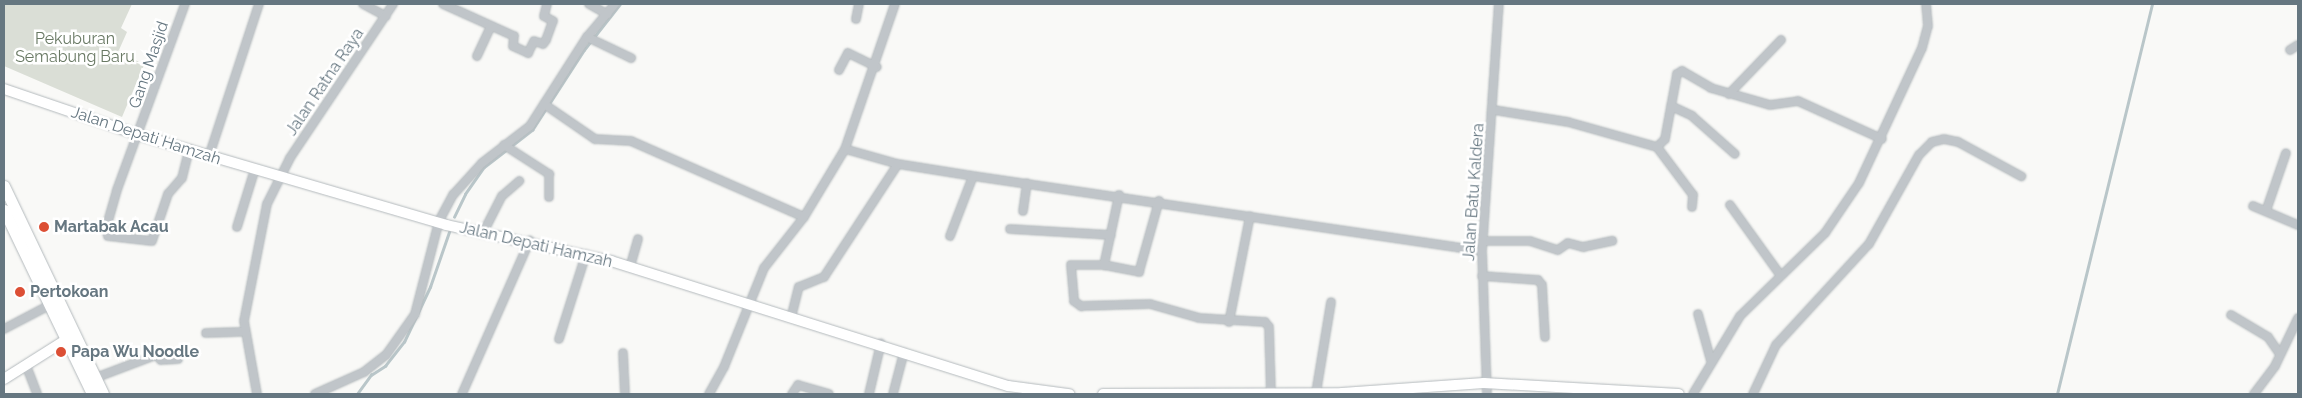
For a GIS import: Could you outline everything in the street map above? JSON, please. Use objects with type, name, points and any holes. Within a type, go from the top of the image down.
[{"type":"highway","points":[[4,186],[70,337],[92,394]]},
{"type":"highway","points":[[4,210],[7,226],[50,305],[103,394]]},
{"type":"main road","name":"Jalan Depati Hamzah","points":[[4,89],[139,135],[209,156],[439,221],[586,254],[1034,393],[1069,394]]},
{"type":"main road","points":[[4,379],[70,337]]},
{"type":"main road","points":[[1103,394],[1342,394],[1484,383],[1679,394]]},
{"type":"street","name":"Gang Masjid","points":[[185,4],[106,228],[110,238],[152,241],[168,194],[182,178],[188,150]]},
{"type":"street","points":[[209,156],[259,4]]},
{"type":"street","points":[[363,4],[386,16]]},
{"type":"street","name":"Jalan Ratna Raya","points":[[244,332],[260,231],[280,176],[393,4]]},
{"type":"street","points":[[443,4],[514,36],[512,46],[528,52],[534,41],[543,44],[546,40],[553,21],[544,16],[547,4]]},
{"type":"street","points":[[589,4],[607,14]]},
{"type":"street","points":[[315,394],[364,372],[386,355],[415,314],[439,221],[463,182],[509,148],[525,132],[589,38],[615,4]]},
{"type":"street","points":[[856,19],[859,4]]},
{"type":"street","points":[[708,394],[724,367],[747,304],[768,262],[804,217],[845,149],[877,67],[895,4]]},
{"type":"street","name":"Jalan Batu Kaldera","points":[[1487,394],[1484,383],[1482,251],[1494,110],[1499,4]]},
{"type":"street","points":[[1693,394],[1740,316],[1831,226],[1882,138],[1922,48],[1928,26],[1926,4]]},
{"type":"street","points":[[477,56],[491,26]]},
{"type":"street","points":[[589,38],[599,45],[631,58]]},
{"type":"street","points":[[1729,94],[1782,40]]},
{"type":"street","points":[[2290,50],[2298,45]]},
{"type":"street","points":[[839,70],[848,53],[877,67]]},
{"type":"street","points":[[1657,147],[1665,139],[1677,74],[1682,71],[1729,94],[1770,105],[1798,101],[1882,138]]},
{"type":"street","points":[[545,105],[595,139],[631,141],[804,217]]},
{"type":"street","points":[[1671,106],[1692,116],[1735,154]]},
{"type":"street","points":[[1494,110],[1568,122],[1657,147],[1693,195],[1692,207]]},
{"type":"street","points":[[1753,394],[1776,345],[1869,244],[1919,155],[1932,142],[1944,139],[1958,142],[2021,176]]},
{"type":"street","points":[[509,148],[549,174],[549,197]]},
{"type":"street","points":[[845,149],[898,164],[972,176],[1119,195],[1482,251]]},
{"type":"street","points":[[2266,211],[2286,153]]},
{"type":"street","points":[[791,318],[799,287],[824,277],[898,164]]},
{"type":"street","points":[[237,227],[255,169]]},
{"type":"street","points":[[950,236],[972,176]]},
{"type":"street","points":[[484,231],[502,196],[520,181]]},
{"type":"street","points":[[1023,211],[1026,184]]},
{"type":"street","points":[[1104,265],[1119,195]]},
{"type":"street","points":[[1159,201],[1139,272],[1104,265],[1071,265],[1071,293],[1078,305],[1150,304],[1229,322],[1268,324],[1271,393]]},
{"type":"street","points":[[1730,205],[1780,276]]},
{"type":"street","points":[[2253,206],[2298,224]]},
{"type":"street","points":[[1229,322],[1250,216]]},
{"type":"street","points":[[1010,229],[1111,235]]},
{"type":"street","points":[[630,267],[638,239]]},
{"type":"street","points":[[462,394],[530,240]]},
{"type":"street","points":[[1483,241],[1530,241],[1558,250],[1568,244],[1583,247],[1612,241]]},
{"type":"street","points":[[559,339],[586,254]]},
{"type":"street","points":[[1482,276],[1538,280],[1542,284],[1545,337]]},
{"type":"street","points":[[1316,393],[1332,302]]},
{"type":"street","points":[[4,328],[50,305]]},
{"type":"street","points":[[1698,314],[1712,361]]},
{"type":"street","points":[[2232,315],[2268,337],[2280,354]]},
{"type":"street","points":[[2254,394],[2280,354],[2298,318]]},
{"type":"street","points":[[206,333],[244,332],[257,394]]},
{"type":"street","points":[[869,394],[881,344]]},
{"type":"street","points":[[893,394],[904,352]]},
{"type":"street","points":[[623,353],[625,394]]},
{"type":"street","points":[[95,378],[154,355],[161,360],[178,359]]},
{"type":"street","points":[[26,365],[37,394]]},
{"type":"street","points":[[792,394],[798,385],[829,394]]},
{"type":"green space","name":"Pekuburan Semabung Baru","points":[[4,4],[132,4],[121,28],[127,32],[119,50],[144,65],[122,117],[4,66]]},
{"type":"waterway","points":[[454,217],[465,194],[484,167],[532,130],[584,50],[620,4]]},
{"type":"waterway","points":[[2057,394],[2152,4]]},
{"type":"waterway","points":[[357,394],[371,375],[385,366],[404,342],[430,287],[449,232]]},
{"type":"place","name":"Martabak Acau","points":[[44,227]]},
{"type":"place","name":"Pertokoan","points":[[20,292]]},
{"type":"place","name":"Papa Wu Noodle","points":[[61,352]]}]
